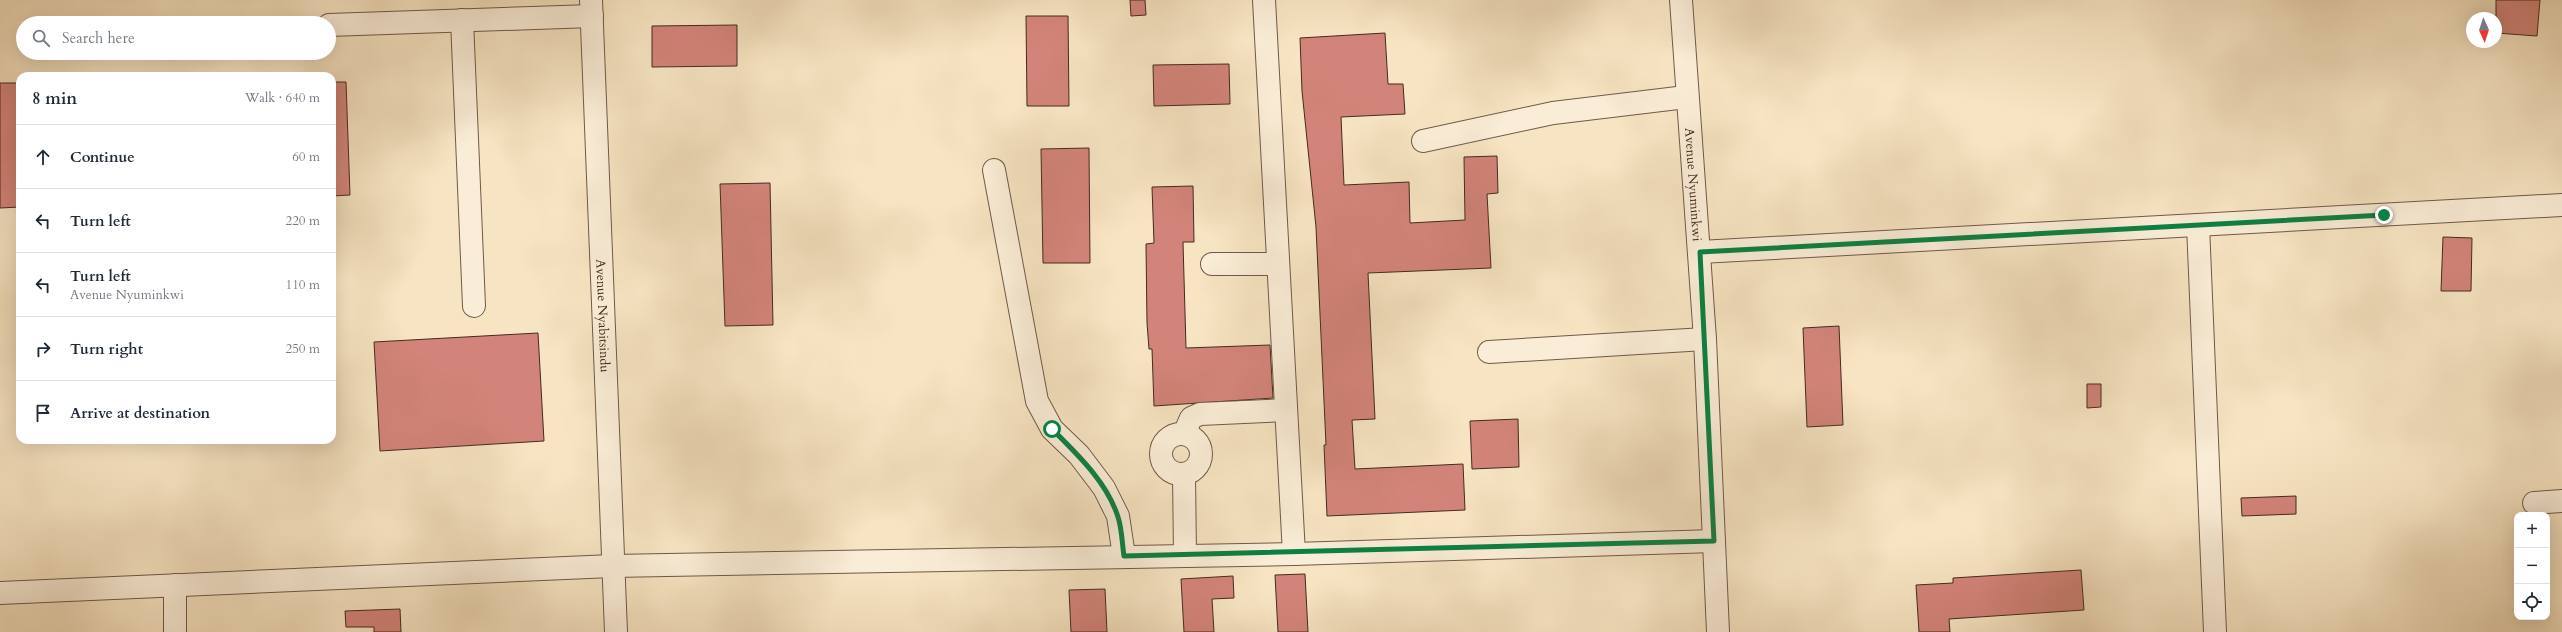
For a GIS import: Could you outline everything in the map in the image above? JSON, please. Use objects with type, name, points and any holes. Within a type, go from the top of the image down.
[{"type":"street","points":[[1264,0],[1294,554]]},
{"type":"street","name":"Avenue Nyuminkwi","points":[[1681,0],[1686,97],[1700,252],[1718,632]]},
{"type":"street","points":[[336,25],[462,20],[591,8]]},
{"type":"street","name":"Avenue Nyabitsindu","points":[[591,8],[612,566],[616,632]]},
{"type":"street","points":[[462,20],[474,306]]},
{"type":"street","points":[[1423,141],[1553,113],[1686,97]]},
{"type":"street","points":[[994,170],[1037,401],[1052,429],[1079,456],[1104,488],[1118,516],[1124,556]]},
{"type":"street","points":[[1700,252],[2562,205]]},
{"type":"street","points":[[2198,225],[2215,632]]},
{"type":"street","points":[[1212,264],[1278,264]]},
{"type":"street","points":[[1489,352],[1705,340]]},
{"type":"street","points":[[1184,434],[1191,418],[1200,414],[1286,410]]},
{"type":"street","points":[[1184,434],[1195,438],[1201,448],[1201,459],[1195,469],[1184,474],[1173,472],[1164,465],[1161,454],[1164,443],[1173,435],[1184,434]]},
{"type":"street","points":[[1184,474],[1184,555]]},
{"type":"street","points":[[2534,503],[2562,501]]},
{"type":"street","points":[[0,593],[612,566],[1294,554],[1714,541]]},
{"type":"street","points":[[175,585],[175,632]]},
{"type":"building","points":[[1130,0],[1145,0],[1146,15],[1131,16]]},
{"type":"building","points":[[2496,0],[2540,0],[2537,36],[2502,33],[2502,12],[2496,12]]},
{"type":"building","points":[[1026,16],[1068,16],[1069,106],[1027,106]]},
{"type":"building","points":[[737,25],[737,66],[652,67],[652,26]]},
{"type":"building","points":[[1385,33],[1388,84],[1403,84],[1405,114],[1341,117],[1344,185],[1409,182],[1410,223],[1465,220],[1464,157],[1497,156],[1498,193],[1487,194],[1491,268],[1368,273],[1375,419],[1352,420],[1355,469],[1463,464],[1465,510],[1327,516],[1324,445],[1326,445],[1316,227],[1302,91],[1300,38]]},
{"type":"building","points":[[1229,64],[1230,104],[1154,106],[1153,65]]},
{"type":"building","points":[[336,82],[346,82],[350,195],[336,196]]},
{"type":"building","points":[[0,83],[16,83],[16,207],[0,208]]},
{"type":"building","points":[[1089,148],[1090,263],[1043,263],[1041,149]]},
{"type":"building","points":[[770,183],[773,325],[725,326],[720,184]]},
{"type":"building","points":[[1193,186],[1194,242],[1183,242],[1186,348],[1270,345],[1273,398],[1154,406],[1152,349],[1149,349],[1147,323],[1146,244],[1154,243],[1152,187]]},
{"type":"building","points":[[2443,237],[2472,238],[2471,291],[2441,291]]},
{"type":"building","points":[[1839,326],[1843,425],[1807,427],[1803,328]]},
{"type":"building","points":[[538,333],[544,441],[380,451],[374,342]]},
{"type":"building","points":[[2087,384],[2101,384],[2101,407],[2087,408]]},
{"type":"building","points":[[1518,419],[1519,467],[1472,469],[1470,421]]},
{"type":"building","points":[[2296,496],[2296,514],[2242,516],[2241,498]]},
{"type":"building","points":[[2081,570],[2084,610],[1949,619],[1950,632],[1919,632],[1916,585],[1953,583],[1953,578]]},
{"type":"building","points":[[1305,574],[1308,632],[1278,632],[1275,575]]},
{"type":"building","points":[[1233,576],[1234,598],[1212,599],[1214,632],[1184,632],[1181,579]]},
{"type":"building","points":[[1105,589],[1107,632],[1071,632],[1069,590]]},
{"type":"building","points":[[400,609],[401,632],[374,632],[374,627],[346,627],[345,611]]},
{"type":"route","points":[[1052,429],[1079,456],[1104,488],[1118,516],[1124,556],[1294,554],[1714,541],[1700,252],[2384,215]]}]
